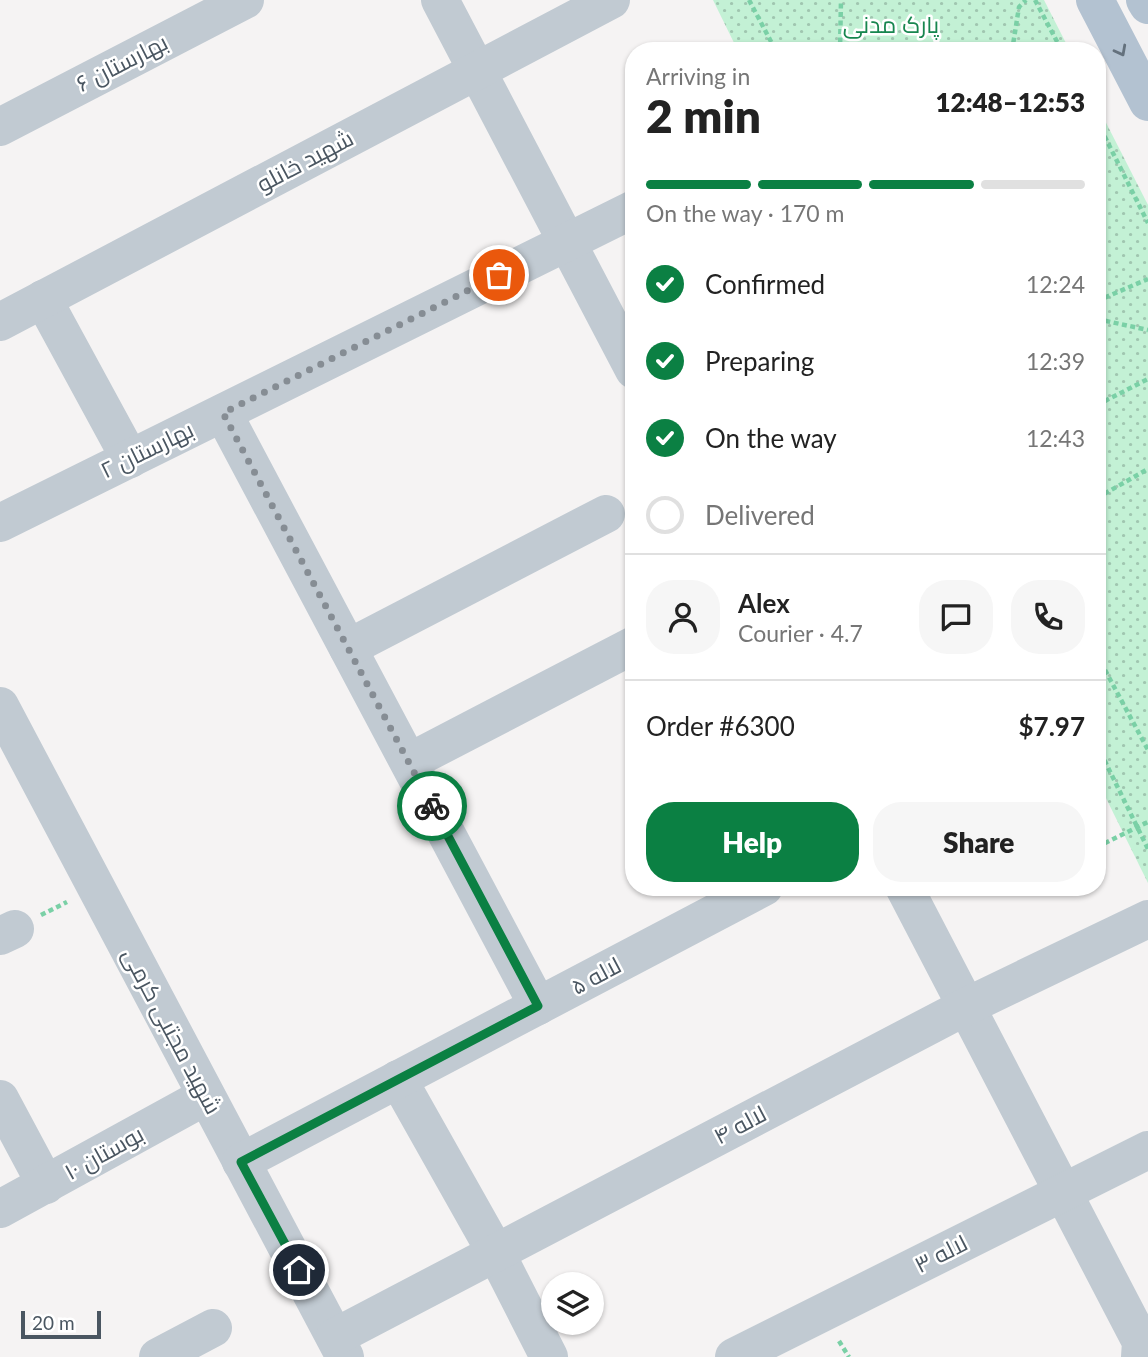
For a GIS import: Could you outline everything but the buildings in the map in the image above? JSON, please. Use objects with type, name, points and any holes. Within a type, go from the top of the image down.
[{"type":"main road","points":[[1095,0],[1148,102]]},
{"type":"main road","points":[[1145,0],[1148,5]]},
{"type":"street","name":"بهارستان ۶","points":[[0,127],[245,0]]},
{"type":"street","points":[[440,0],[625,353]]},
{"type":"street","name":"شهید خانلو","points":[[1,320],[611,0]]},
{"type":"street","name":"بهارستان ۲","points":[[0,523],[625,213]]},
{"type":"street","points":[[43,299],[130,459]]},
{"type":"street","points":[[223,413],[538,1006]]},
{"type":"street","points":[[348,648],[606,514]]},
{"type":"street","points":[[409,762],[625,650]]},
{"type":"street","name":"شهید مجتبی کرمی","points":[[4,724],[96,887],[340,1347]]},
{"type":"street","name":"لاله ۵","points":[[241,1162],[747,896]]},
{"type":"street","points":[[909,896],[1141,1342],[1140,1357]]},
{"type":"street","name":"لاله ۴","points":[[340,1347],[496,1253],[967,1006],[1148,919]]},
{"type":"street","points":[[398,1079],[496,1253],[549,1357]]},
{"type":"street","name":"بوستان ۱۰","points":[[0,1209],[206,1096]]},
{"type":"street","points":[[0,1100],[46,1185]]},
{"type":"street","name":"لاله ۳","points":[[734,1357],[1148,1150]]},
{"type":"street","points":[[159,1357],[213,1328]]},
{"type":"path","points":[[749,0],[771,42]]},
{"type":"path","points":[[840,42],[841,0]]},
{"type":"path","points":[[1014,42],[1020,7],[1026,0]]},
{"type":"path","points":[[1035,0],[1057,42]]},
{"type":"path","points":[[1106,139],[1148,223]]},
{"type":"path","points":[[1106,297],[1148,279]]},
{"type":"path","points":[[1106,321],[1148,330]]},
{"type":"path","points":[[1106,400],[1148,379]]},
{"type":"path","points":[[1106,493],[1148,470]]},
{"type":"path","points":[[1106,672],[1148,750]]},
{"type":"path","points":[[1106,763],[1148,849]]},
{"type":"path","points":[[1106,843],[1148,822]]},
{"type":"path","points":[[8,932],[96,887]]},
{"type":"green space","name":"پارک مدنی","points":[[713,0],[1044,0],[1065,42],[734,42]]},
{"type":"green space","points":[[1106,123],[1148,205],[1148,883],[1106,798]]},
{"type":"way so far","points":[[432,806],[223,413],[499,275]]},
{"type":"route","points":[[299,1270],[241,1162],[538,1006],[432,806]]}]
